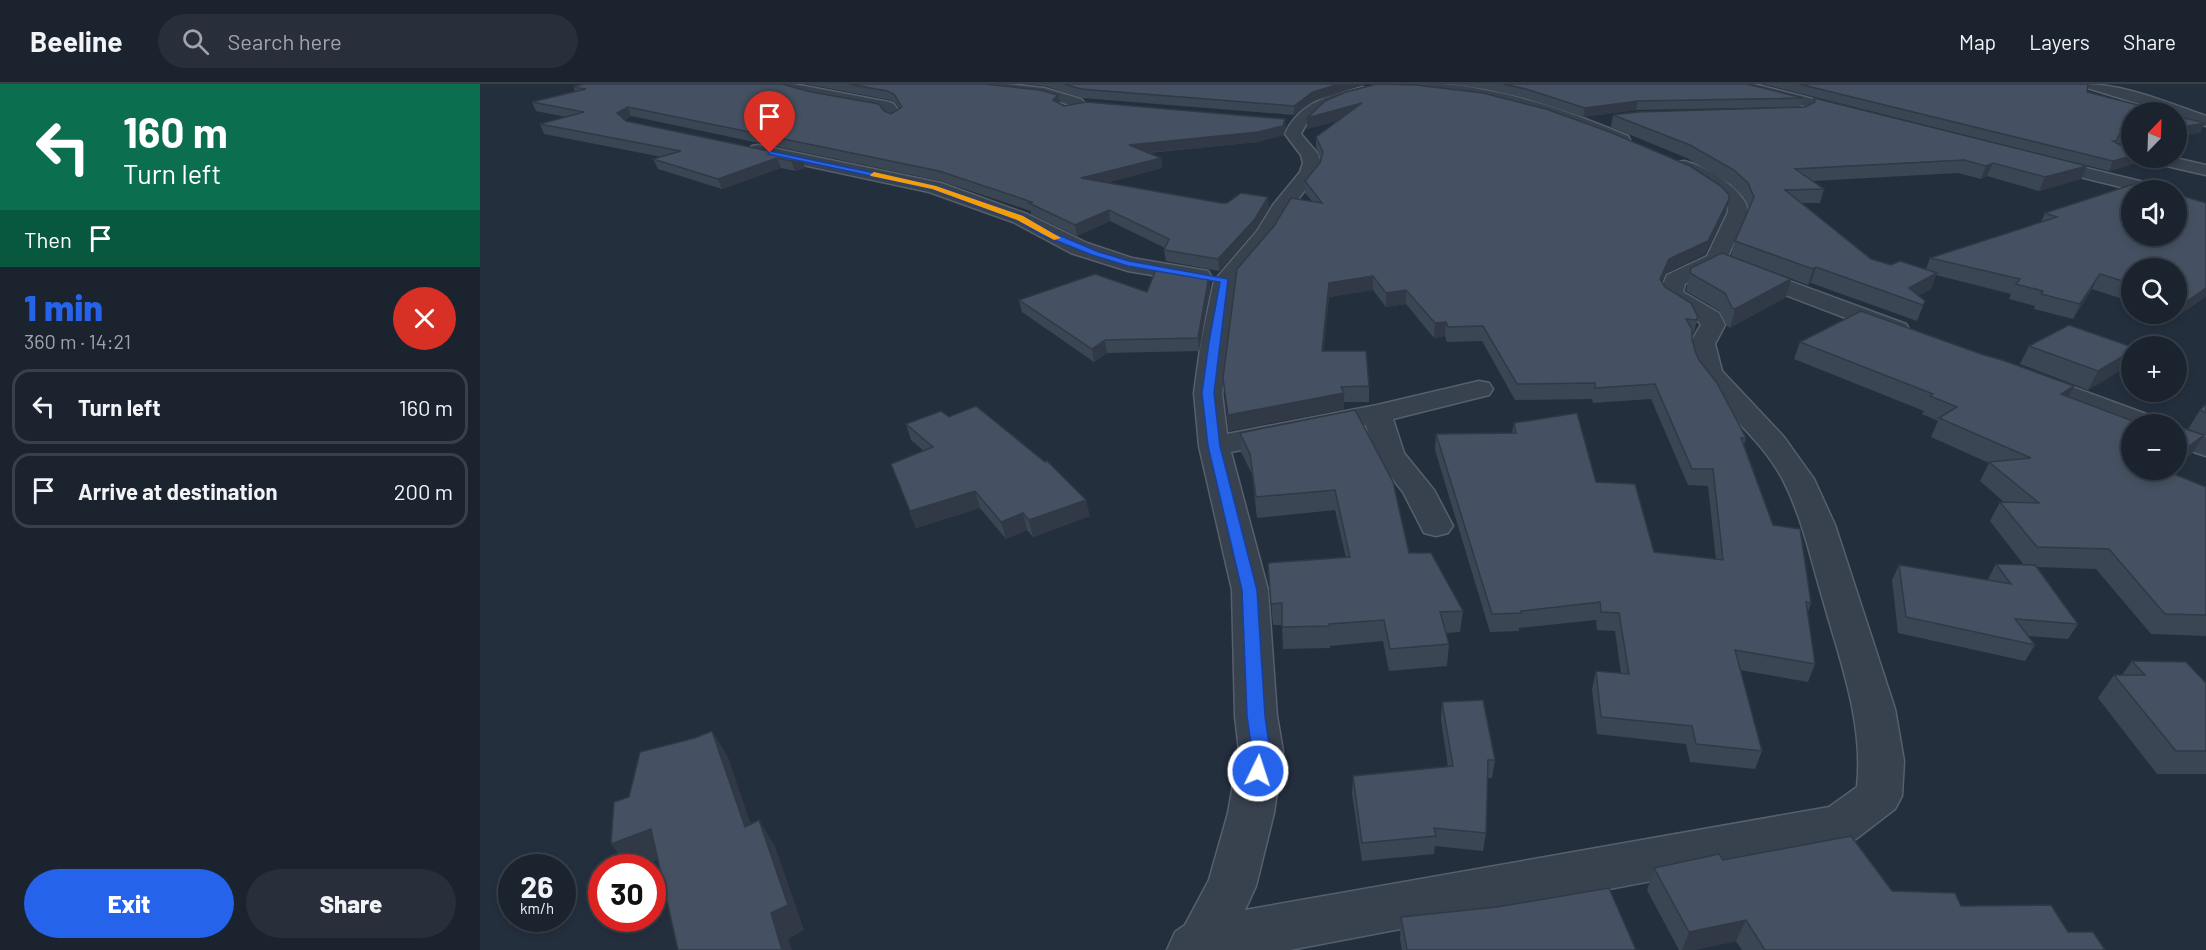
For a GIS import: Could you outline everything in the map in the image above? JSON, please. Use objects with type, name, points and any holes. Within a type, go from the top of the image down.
[{"type":"street","points":[[778,84],[814,94],[889,107],[894,116]]},
{"type":"street","points":[[965,84],[1044,92],[1084,100]]},
{"type":"street","points":[[1737,84],[1871,118]]},
{"type":"street","points":[[2089,84],[2206,121]]},
{"type":"street","points":[[1198,946],[1232,886],[1251,813],[1261,751],[1256,716],[1250,590],[1214,446],[1208,393],[1225,280],[1266,234],[1280,209],[1309,173],[1312,163],[1310,154],[1293,134],[1289,121],[1318,107],[1384,86],[1437,86],[1500,94],[1585,123],[1635,145]]},
{"type":"street","points":[[1787,113],[1837,110]]},
{"type":"street","points":[[1585,123],[1613,119]]},
{"type":"street","points":[[735,145],[934,187],[1020,218],[1046,233],[1099,255],[1128,264],[1225,280]]},
{"type":"street","points":[[1198,946],[1840,825],[1879,796],[1882,761],[1874,709],[1815,516],[1798,478],[1773,443],[1710,374],[1704,359],[1702,344],[1713,325],[1710,318],[1671,294],[1675,280],[1716,260],[1738,212],[1738,205],[1726,190],[1697,172],[1665,158]]},
{"type":"street","points":[[2029,159],[2121,182]]},
{"type":"street","points":[[2187,166],[2206,170]]},
{"type":"street","points":[[1716,260],[1915,336]]},
{"type":"street","points":[[2004,370],[2121,414]]},
{"type":"street","points":[[1214,446],[1377,414],[1479,388]]},
{"type":"street","points":[[1377,414],[1389,455],[1418,490],[1436,526]]},
{"type":"street","points":[[2187,440],[2206,447]]},
{"type":"building","points":[[583,84],[782,84],[811,92],[879,104],[884,111],[891,114],[902,107],[894,94],[849,84],[985,84],[1040,90],[1058,95],[1053,100],[1064,106],[1086,102],[1285,119],[1283,126],[1258,132],[1129,145],[1161,158],[1081,178],[1221,203],[1227,203],[1241,193],[1268,197],[1255,219],[1218,259],[1164,250],[1169,239],[1109,210],[1075,225],[1029,203],[1032,202],[939,171],[628,107],[617,113],[626,121],[802,158],[791,161],[777,158],[718,179],[653,159],[681,151],[540,124],[584,112],[532,102],[586,89],[573,87]]},
{"type":"building","points":[[1064,84],[1339,84],[1313,92],[1294,106],[1081,89]]},
{"type":"building","points":[[1377,84],[1416,85],[1483,93],[1546,109],[1610,132],[1690,166],[1721,186],[1729,195],[1708,241],[1669,259],[1660,279],[1665,287],[1691,303],[1698,317],[1696,320],[1686,319],[1692,329],[1695,351],[1699,360],[1717,383],[1746,438],[1741,438],[1773,525],[1800,529],[1811,603],[1806,602],[1815,664],[1735,650],[1762,751],[1696,744],[1692,726],[1601,717],[1596,671],[1629,674],[1619,613],[1601,612],[1600,602],[1521,611],[1521,613],[1492,614],[1436,434],[1516,433],[1514,423],[1577,413],[1596,482],[1635,484],[1654,552],[1723,560],[1713,469],[1692,469],[1655,384],[1595,388],[1595,383],[1517,384],[1483,326],[1448,327],[1446,322],[1435,323],[1406,290],[1386,293],[1373,276],[1329,283],[1322,351],[1366,351],[1369,386],[1341,387],[1344,393],[1228,415],[1223,378],[1237,269],[1274,226],[1291,198],[1322,203],[1305,181],[1320,163],[1323,152],[1316,137],[1362,103],[1307,118],[1325,101],[1346,92]]},
{"type":"building","points":[[1503,84],[1747,84],[1803,98],[1638,101],[1585,108]]},
{"type":"building","points":[[1799,84],[2088,84],[2087,92],[2126,102],[2121,102],[2121,133],[2116,141],[2113,141],[2121,145],[2121,159],[2113,161]]},
{"type":"building","points":[[1814,98],[2087,166],[2045,177],[1993,163],[1986,166],[1964,160],[1795,169],[1824,189],[1785,190],[1871,259],[1891,265],[1900,261],[1937,273],[1909,288],[1925,301],[1923,305],[1735,241],[1754,197],[1748,183],[1734,170],[1690,145],[1613,115],[1638,112],[1805,107],[1815,102]]},
{"type":"building","points":[[2187,119],[2205,123],[2187,126]]},
{"type":"building","points":[[2121,188],[2121,246],[2187,246],[2187,197],[2206,203],[2206,288],[2187,301],[2187,258],[2121,258],[2121,281],[2100,274],[2080,304],[2041,294],[2043,291],[2016,284],[2020,279],[1930,258],[2057,217],[2045,213]]},
{"type":"building","points":[[1722,253],[1791,279],[1735,309],[1732,308],[1725,293],[1690,273],[1691,268]]},
{"type":"building","points":[[1157,267],[1209,276],[1198,338],[1105,340],[1092,349],[1019,300],[1095,274],[1147,292]]},
{"type":"building","points":[[1861,311],[2074,386],[2061,394],[2121,417],[2121,480],[2187,479],[2206,487],[2206,615],[2165,614],[2109,549],[2037,547],[2000,502],[2039,503],[1989,462],[2031,458],[1939,418],[1957,407],[1930,396],[1933,394],[1800,342]]},
{"type":"building","points":[[2069,325],[2121,343],[2121,357],[2098,371],[2029,346]]},
{"type":"building","points":[[2206,404],[2206,413],[2200,410]]},
{"type":"building","points":[[976,406],[1045,462],[1047,461],[1086,500],[1029,520],[1023,513],[1001,522],[975,491],[910,511],[891,464],[933,447],[906,424],[941,411],[949,417]]},
{"type":"building","points":[[1355,410],[1393,482],[1409,553],[1431,553],[1463,611],[1440,612],[1449,644],[1390,649],[1384,620],[1329,624],[1329,626],[1282,627],[1282,603],[1271,604],[1268,563],[1350,557],[1335,490],[1256,497],[1250,454],[1240,433]]},
{"type":"building","points":[[2187,430],[2204,435],[2187,448]]},
{"type":"building","points":[[1996,564],[2035,565],[2078,624],[2015,619],[2035,645],[1906,617],[1899,565],[2011,584]]},
{"type":"building","points":[[2132,661],[2186,662],[2206,683],[2206,751],[2176,751],[2114,675],[2145,675]]},
{"type":"building","points":[[1483,700],[1495,760],[1488,760],[1486,833],[1434,828],[1436,836],[1362,843],[1353,776],[1453,766],[1442,702]]},
{"type":"building","points":[[712,731],[745,827],[759,820],[788,905],[771,913],[782,950],[678,950],[666,896],[666,854],[657,854],[651,829],[611,844],[614,802],[629,797],[640,752],[695,738]]},
{"type":"building","points":[[1851,836],[1892,891],[1955,893],[1961,906],[2051,905],[2068,932],[2093,932],[2105,950],[1765,950],[1746,920],[1689,932],[1654,868],[1719,854],[1723,860]]},
{"type":"building","points":[[1609,888],[1636,950],[1407,950],[1401,917],[1497,907]]},
{"type":"slow traffic","points":[[874,175],[934,187],[1020,218],[1057,238]]},
{"type":"route","points":[[770,153],[934,187],[1020,218],[1046,233],[1095,254],[1128,264],[1225,280],[1208,393],[1214,446],[1250,590],[1256,716],[1261,751],[1258,771]]}]
